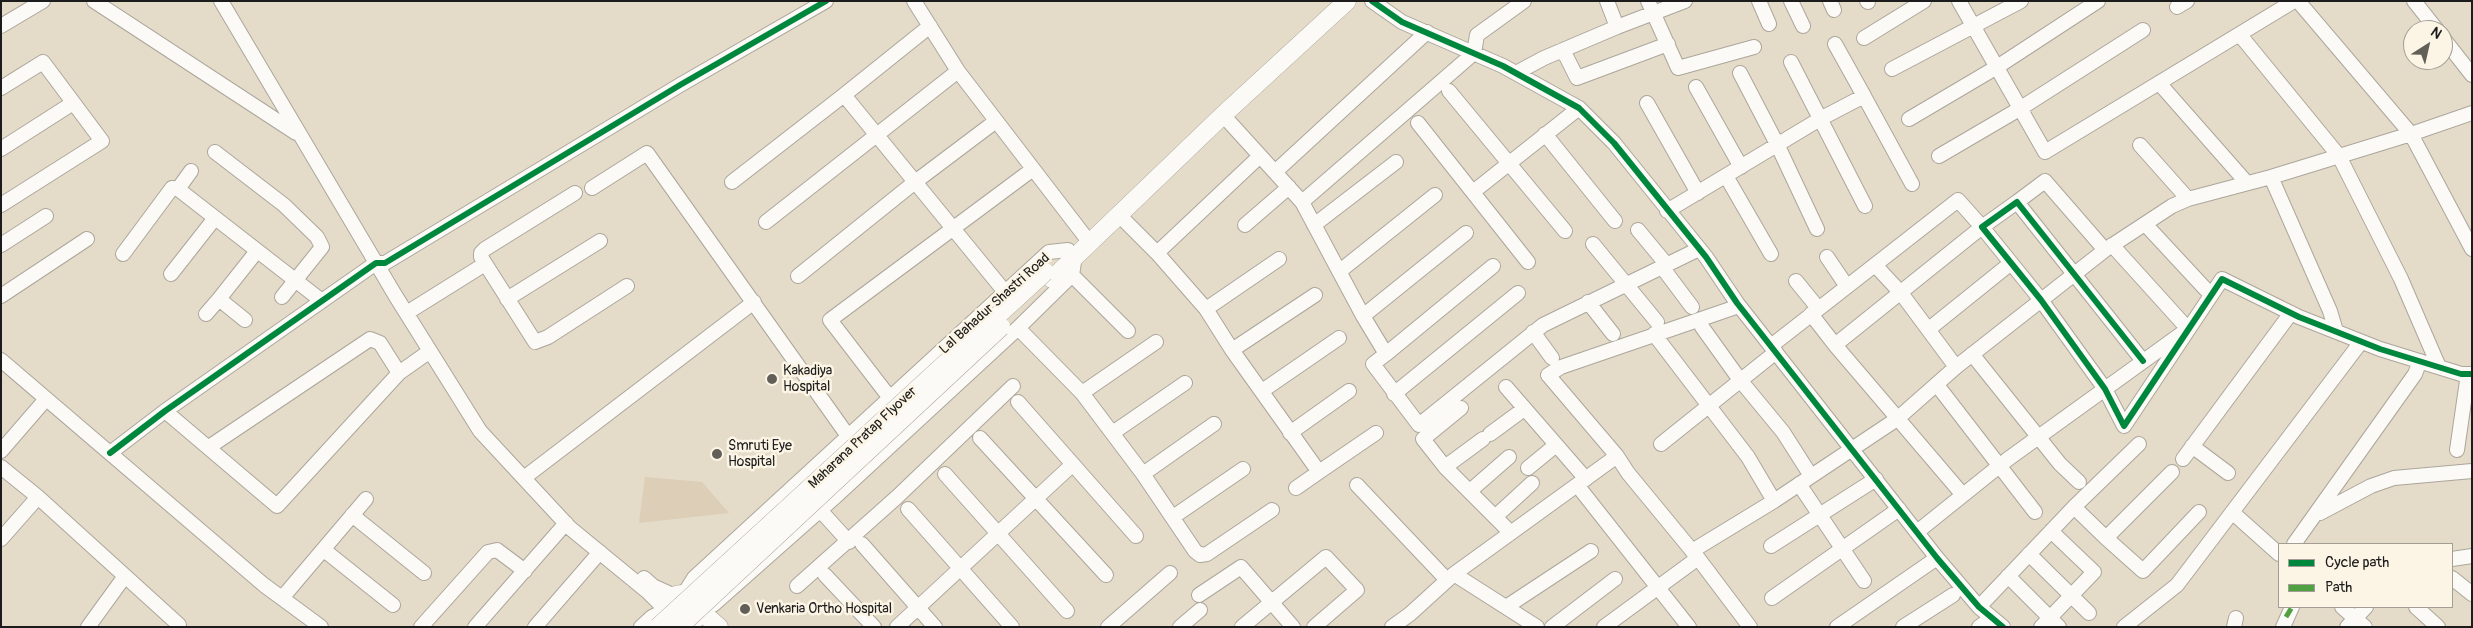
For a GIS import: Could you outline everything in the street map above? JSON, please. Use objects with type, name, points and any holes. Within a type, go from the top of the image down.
[{"type":"main road","name":"Lal Bahadur Shastri Road","points":[[1072,253],[1333,1]]},
{"type":"main road","points":[[1087,239],[1118,214],[1347,1]]},
{"type":"main road","name":"Maharana Pratap Flyover","points":[[658,627],[1072,253]]},
{"type":"main road","name":"Maharana Pratap Flyover","points":[[685,626],[913,411],[1048,275]]},
{"type":"main road","points":[[698,609],[696,618],[685,626],[670,621],[675,600],[695,601],[698,609],[720,627]]},
{"type":"street","points":[[1,26],[43,1]]},
{"type":"street","points":[[94,1],[299,135]]},
{"type":"street","points":[[221,1],[299,135],[487,426],[575,522],[653,586],[675,600]]},
{"type":"street","points":[[230,1],[430,351],[480,431],[566,523],[648,592],[675,600]]},
{"type":"street","points":[[110,453],[165,411],[322,301],[380,263],[680,85],[826,1]]},
{"type":"street","points":[[914,1],[958,71],[1087,239]]},
{"type":"street","points":[[1372,1],[1402,22],[1516,72],[1579,108],[1614,143],[1699,249],[1739,306],[1937,558],[1979,607],[2003,627]]},
{"type":"street","points":[[1302,202],[1474,53],[1477,35],[1524,1]]},
{"type":"street","points":[[1607,1],[1617,27]]},
{"type":"street","points":[[1516,72],[1617,27],[1651,7],[1685,1]]},
{"type":"street","points":[[1759,1],[1769,24]]},
{"type":"street","points":[[1791,1],[1803,26]]},
{"type":"street","points":[[1864,38],[1924,1]]},
{"type":"street","points":[[1959,1],[2045,152],[2296,1],[2411,134],[2472,249]]},
{"type":"street","points":[[1892,69],[2021,1]]},
{"type":"street","points":[[1909,119],[1997,67],[2098,1]]},
{"type":"street","points":[[2414,1],[2429,20]]},
{"type":"street","points":[[1651,7],[1678,68],[1754,47]]},
{"type":"street","points":[[732,182],[930,26]]},
{"type":"street","points":[[1939,156],[2021,108],[2143,30]]},
{"type":"street","points":[[1275,172],[1427,32]]},
{"type":"street","points":[[2240,35],[2339,156],[2401,279],[2439,367]]},
{"type":"street","points":[[1563,50],[1577,78],[1668,44]]},
{"type":"street","points":[[1835,44],[1912,184]]},
{"type":"street","points":[[2453,51],[2472,75]]},
{"type":"street","points":[[1,88],[43,62],[102,141],[1,205]]},
{"type":"street","points":[[1790,62],[1865,206]]},
{"type":"street","points":[[766,222],[958,71]]},
{"type":"street","points":[[1740,73],[1777,144],[1817,229]]},
{"type":"street","points":[[2160,84],[2246,183]]},
{"type":"street","points":[[1696,87],[1740,167]]},
{"type":"street","points":[[1449,91],[1565,232]]},
{"type":"street","points":[[844,95],[1005,292]]},
{"type":"street","points":[[1667,211],[1777,144],[1864,96]]},
{"type":"street","points":[[1,149],[73,103]]},
{"type":"street","points":[[1647,103],[1698,192]]},
{"type":"street","points":[[1473,192],[1579,108]]},
{"type":"street","points":[[1604,627],[1658,587],[1695,555],[1851,448],[1897,419],[1956,367],[2074,274],[2172,206],[2188,199],[2270,177],[2411,134],[2472,113]]},
{"type":"street","points":[[1223,115],[1302,202],[1363,316],[1386,354]]},
{"type":"street","points":[[798,276],[915,182],[996,121]]},
{"type":"street","points":[[1418,123],[1528,262]]},
{"type":"street","points":[[1546,134],[1614,221]]},
{"type":"street","points":[[2140,145],[2188,199]]},
{"type":"street","points":[[215,152],[284,204],[317,237],[322,247],[282,297]]},
{"type":"street","points":[[592,188],[647,153],[848,436]]},
{"type":"street","points":[[1157,252],[1260,156]]},
{"type":"street","points":[[1314,225],[1396,162]]},
{"type":"street","points":[[890,398],[830,320],[1034,169]]},
{"type":"street","points":[[178,189],[191,171]]},
{"type":"street","points":[[1726,176],[1771,254]]},
{"type":"street","points":[[2270,177],[2330,312],[2336,332]]},
{"type":"street","points":[[1835,345],[1982,227],[2045,181],[2188,328]]},
{"type":"street","points":[[1245,225],[1289,187]]},
{"type":"street","points":[[123,254],[172,188],[178,189],[322,301]]},
{"type":"street","points":[[575,193],[485,249],[481,253],[481,257],[536,342],[548,337],[627,286]]},
{"type":"street","points":[[1340,271],[1436,195]]},
{"type":"street","points":[[1661,444],[1740,380],[1814,311],[1958,200],[2041,300],[2105,389],[2124,426],[2222,279],[2291,313],[2361,342],[2439,367],[2470,374],[2457,450]]},
{"type":"street","points":[[2017,202],[2143,361]]},
{"type":"street","points":[[1118,214],[1157,252],[1206,308],[1232,350],[1319,472]]},
{"type":"street","points":[[1,245],[46,216]]},
{"type":"street","points":[[171,274],[215,218]]},
{"type":"street","points":[[2145,224],[2211,295]]},
{"type":"street","points":[[1638,230],[1692,307]]},
{"type":"street","points":[[1363,316],[1466,233]]},
{"type":"street","points":[[1,296],[87,239]]},
{"type":"street","points":[[507,299],[600,240]]},
{"type":"street","points":[[1593,244],[1626,284],[1655,328],[1748,457],[1774,501]]},
{"type":"street","points":[[1494,266],[1373,364],[1418,425],[1542,324],[1699,249]]},
{"type":"street","points":[[206,314],[258,251]]},
{"type":"street","name":"Lal Bahadur Shastri Road","points":[[675,600],[694,578],[1049,252],[1072,253]]},
{"type":"street","points":[[1072,253],[1072,275],[1128,331]]},
{"type":"street","points":[[1827,257],[1846,285]]},
{"type":"street","points":[[1206,308],[1279,259]]},
{"type":"street","points":[[1929,328],[2011,263]]},
{"type":"street","points":[[413,309],[485,264]]},
{"type":"street","points":[[1874,265],[1902,293],[1956,367]]},
{"type":"street","points":[[698,609],[717,604],[1018,328],[1072,275]]},
{"type":"street","points":[[1796,281],[1835,345],[1963,495]]},
{"type":"street","points":[[1394,394],[1518,293]]},
{"type":"street","points":[[1232,350],[1315,295]]},
{"type":"street","points":[[219,299],[245,320]]},
{"type":"street","points":[[529,474],[754,302]]},
{"type":"street","points":[[1588,302],[1613,334]]},
{"type":"street","points":[[1739,306],[1655,328],[1561,367],[1548,375],[1617,456],[1628,473],[1695,555],[1750,627]]},
{"type":"street","points":[[2183,458],[2291,313]]},
{"type":"street","points":[[1702,327],[1740,380],[1782,432],[1811,476]]},
{"type":"street","points":[[1018,328],[1082,393],[1114,432],[1173,516],[1195,552],[1200,555],[1207,554],[1272,510]]},
{"type":"street","points":[[1917,532],[1998,467],[2188,328]]},
{"type":"street","points":[[1533,332],[1552,358]]},
{"type":"street","points":[[1262,391],[1339,338]]},
{"type":"street","points":[[209,446],[370,339],[380,343],[399,373]]},
{"type":"street","points":[[1082,393],[1156,342]]},
{"type":"street","points":[[2124,627],[2139,622],[2177,585],[2361,342]]},
{"type":"street","points":[[165,411],[209,446],[277,506],[399,373],[430,351]]},
{"type":"street","points":[[1972,354],[2060,464],[2079,482]]},
{"type":"street","points":[[1,360],[282,598],[321,627]]},
{"type":"street","points":[[2295,543],[2317,515],[2415,374],[2420,361]]},
{"type":"street","points":[[1114,432],[1185,383]]},
{"type":"street","points":[[1937,385],[1998,467],[2035,512]]},
{"type":"street","points":[[798,586],[855,543],[1013,386]]},
{"type":"street","points":[[1506,387],[1556,445],[1581,482],[1689,627]]},
{"type":"street","points":[[1290,433],[1349,391]]},
{"type":"street","points":[[1,451],[46,399]]},
{"type":"street","points":[[1018,402],[1136,536]]},
{"type":"street","points":[[1461,408],[1422,439],[1446,467],[1510,533]]},
{"type":"street","points":[[1446,467],[1524,408]]},
{"type":"street","points":[[1144,474],[1214,424]]},
{"type":"street","points":[[1296,488],[1376,433]]},
{"type":"street","points":[[980,438],[1106,576]]},
{"type":"street","points":[[1979,607],[2074,507],[2139,444]]},
{"type":"street","points":[[1528,468],[1556,445]]},
{"type":"street","points":[[2192,446],[2228,472]]},
{"type":"street","points":[[1394,626],[1450,577],[1617,456]]},
{"type":"street","points":[[1470,491],[1509,457]]},
{"type":"street","points":[[897,627],[1072,465]]},
{"type":"street","points":[[1,467],[38,497],[179,626]]},
{"type":"street","points":[[1173,516],[1243,469]]},
{"type":"street","points":[[2317,515],[2371,486],[2394,478],[2472,470]]},
{"type":"street","points":[[2106,538],[2172,472]]},
{"type":"street","points":[[945,474],[1068,611]]},
{"type":"street","points":[[1771,546],[1876,479]]},
{"type":"street","points":[[1496,518],[1532,483]]},
{"type":"street","points":[[1799,484],[1864,581]]},
{"type":"street","points":[[1357,485],[1450,577],[1506,607],[1537,627]]},
{"type":"street","points":[[1,539],[38,497]]},
{"type":"street","points":[[282,598],[366,499]]},
{"type":"street","points":[[2074,507],[2143,571],[2199,512]]},
{"type":"street","points":[[908,509],[1012,627]]},
{"type":"street","points":[[1772,598],[1899,509]]},
{"type":"street","points":[[820,510],[918,607],[935,627]]},
{"type":"street","points":[[2232,512],[2278,553]]},
{"type":"street","points":[[352,515],[424,573]]},
{"type":"street","points":[[475,627],[566,523]]},
{"type":"street","points":[[2008,576],[2050,624],[2071,596],[2094,572],[2051,531]]},
{"type":"street","points":[[324,550],[393,605]]},
{"type":"street","points":[[421,627],[488,552],[497,550],[525,570]]},
{"type":"street","points":[[1506,607],[1591,551]]},
{"type":"street","points":[[534,627],[600,552]]},
{"type":"street","points":[[2029,554],[2089,613]]},
{"type":"street","points":[[2453,559],[2472,556]]},
{"type":"street","points":[[1242,627],[1326,557],[1357,590],[1314,627]]},
{"type":"street","points":[[1837,627],[1937,558]]},
{"type":"street","points":[[1199,594],[1241,567],[1293,627]]},
{"type":"street","points":[[1108,627],[1170,573]]},
{"type":"street","points":[[825,575],[874,627]]},
{"type":"street","points":[[88,627],[125,576]]},
{"type":"street","points":[[1552,627],[1615,579]]},
{"type":"street","points":[[2453,579],[2472,594]]},
{"type":"street","points":[[1903,627],[1953,595]]},
{"type":"street","points":[[641,627],[675,600]]},
{"type":"street","points":[[2283,627],[2292,608]]},
{"type":"street","points":[[2343,608],[2351,622],[2365,627]]},
{"type":"street","points":[[2351,622],[2365,608]]},
{"type":"street","points":[[2417,608],[2438,627]]},
{"type":"street","points":[[1180,627],[1200,610]]},
{"type":"shaded area","points":[[645,477],[702,482],[729,513],[639,523]]},
{"type":"marked path","points":[[2286,617],[2291,608]]},
{"type":"cycle path","points":[[110,453],[165,411],[376,263],[385,263],[680,85],[826,1]]},
{"type":"cycle path","points":[[1372,1],[1402,22],[1503,66],[1579,108],[1614,143],[1706,257],[1737,303],[1937,558],[1979,607],[2003,627]]},
{"type":"cycle path","points":[[2143,361],[2017,202],[1982,227],[2041,300],[2105,389],[2124,426],[2222,279],[2299,317],[2380,349],[2461,374],[2472,374]]},
{"type":"place","name":"Kakadiya Hospital","points":[[772,379]]},
{"type":"place","name":"Smruti Eye Hospital","points":[[717,454]]},
{"type":"place","name":"Venkaria Ortho Hospital","points":[[745,609]]}]
